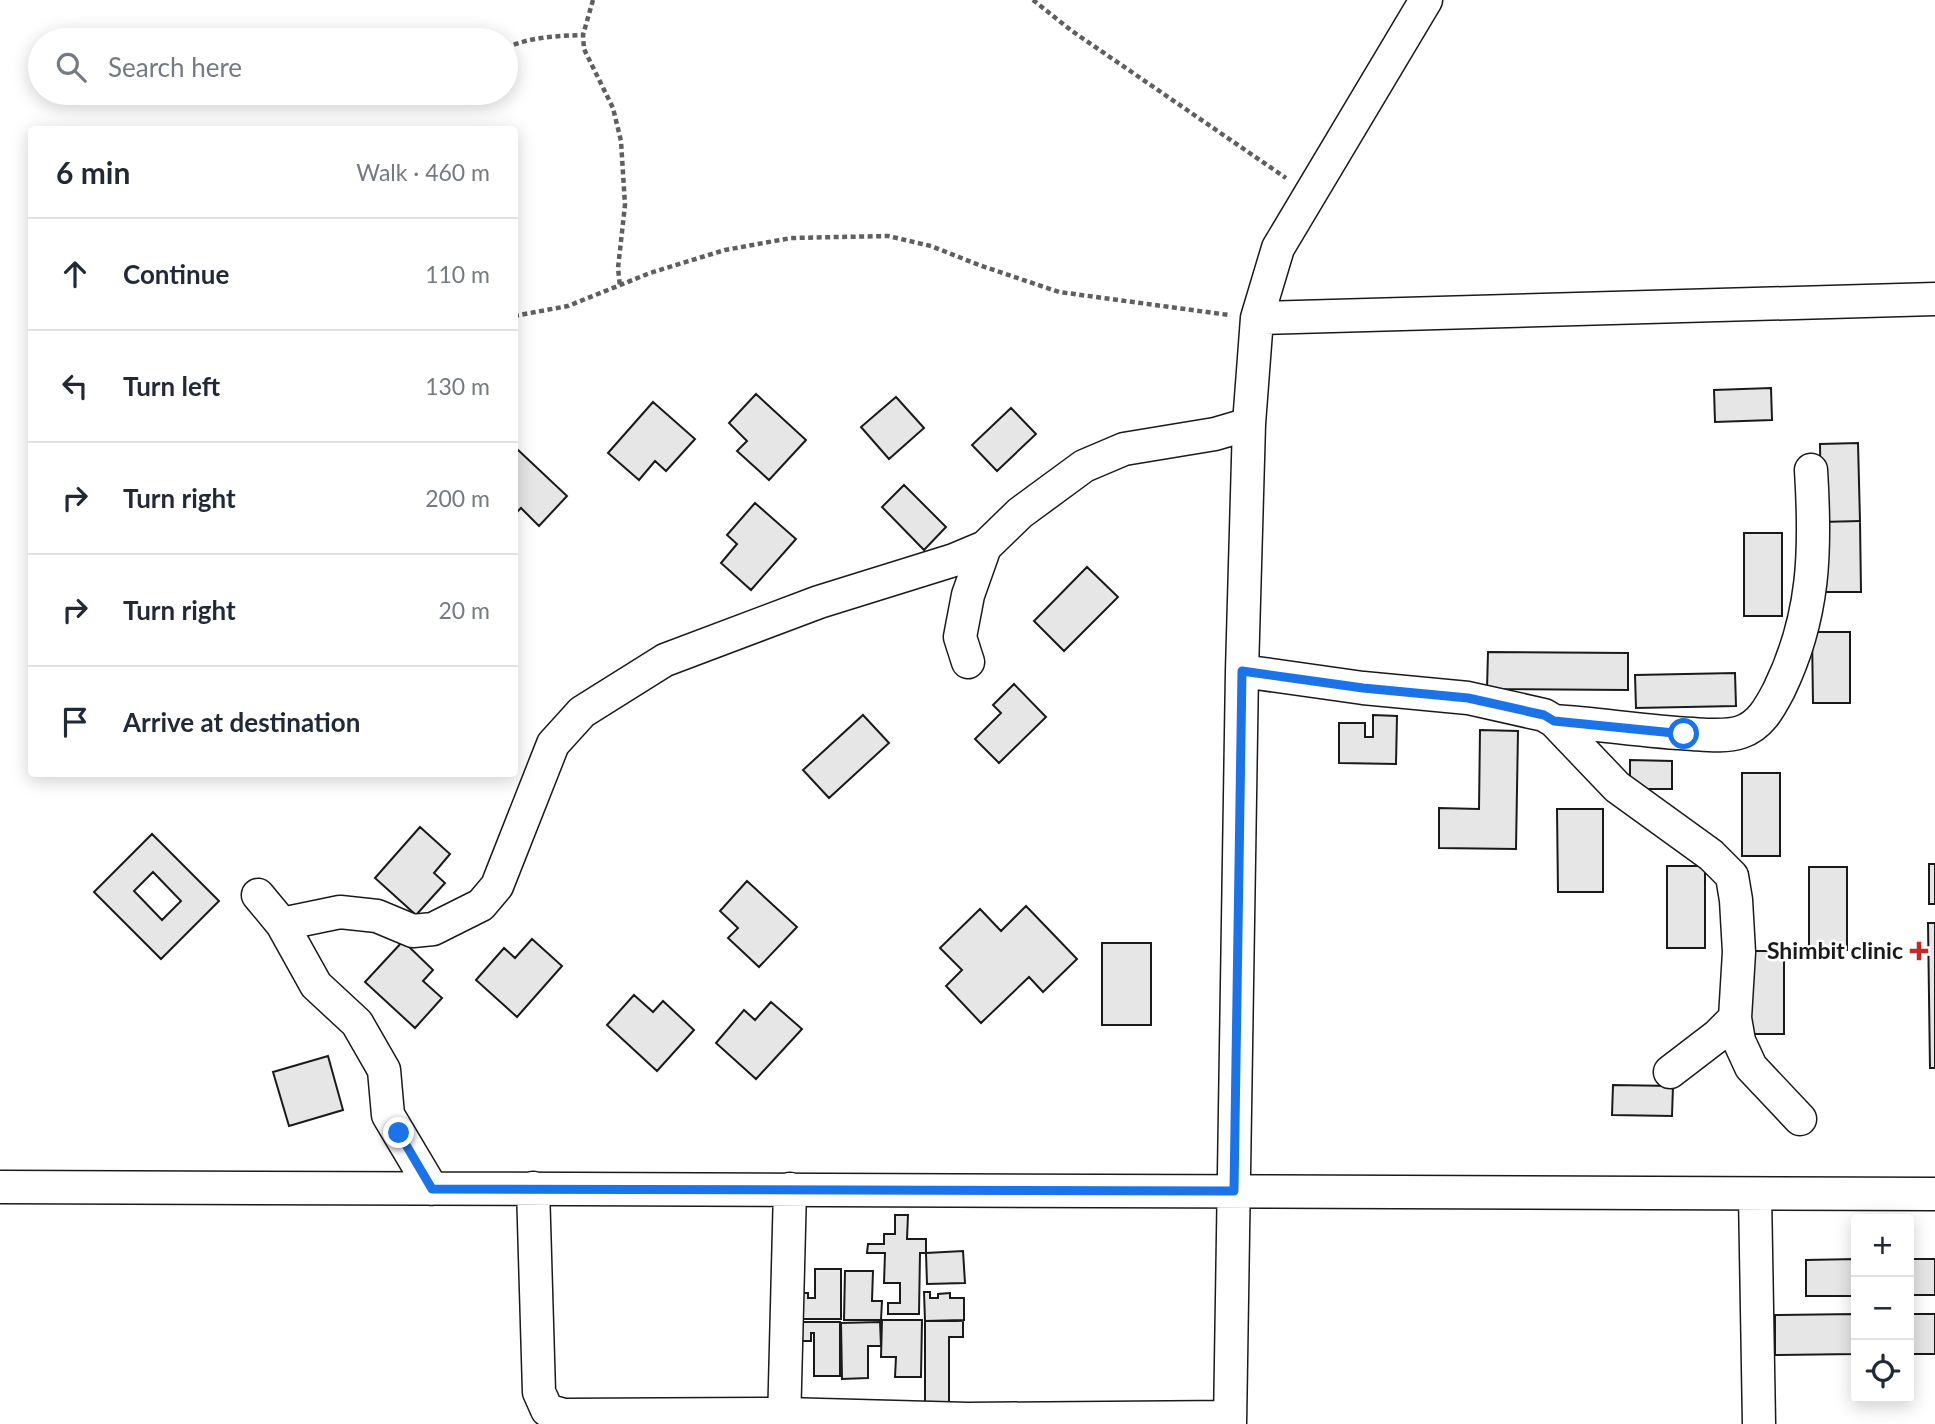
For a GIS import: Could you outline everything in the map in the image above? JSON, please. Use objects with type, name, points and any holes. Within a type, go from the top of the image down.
[{"type":"street","points":[[533,1188],[539,1392],[547,1410],[564,1415],[968,1422],[1230,1421],[1242,671],[1249,425],[1257,318],[1278,248],[1426,0]]},
{"type":"street","points":[[1257,318],[1935,299]]},
{"type":"street","points":[[282,924],[340,912],[377,916],[413,931],[433,929],[481,905],[497,886],[553,744],[582,712],[665,660],[819,602],[954,560],[985,547],[1020,513],[1084,466],[1124,449],[1215,434],[1249,425]]},
{"type":"street","points":[[1554,721],[1595,723],[1659,733],[1709,735],[1739,733],[1754,726],[1769,709],[1790,666],[1808,611],[1815,529],[1811,470]]},
{"type":"street","points":[[968,662],[960,637],[968,595],[985,547]]},
{"type":"street","points":[[1242,671],[1363,688],[1468,698],[1544,715],[1554,721],[1617,787],[1711,855],[1732,876],[1739,952],[1735,1018],[1739,1041],[1751,1067],[1800,1119]]},
{"type":"street","points":[[258,895],[282,924],[316,985],[357,1023],[384,1070],[388,1115],[432,1189]]},
{"type":"street","points":[[1670,1072],[1717,1036],[1735,1018]]},
{"type":"street","points":[[0,1187],[1935,1194]]},
{"type":"street","points":[[784,1419],[790,1189]]},
{"type":"street","points":[[1755,1194],[1759,1424]]},
{"type":"path","points":[[593,0],[583,35],[584,49],[613,108],[621,141],[625,205],[618,268],[620,287]]},
{"type":"path","points":[[1032,0],[1072,31],[1310,195]]},
{"type":"path","points":[[518,42],[583,35]]},
{"type":"path","points":[[518,315],[568,306],[620,287],[650,272],[725,250],[791,238],[888,236],[931,246],[1059,292],[1257,318]]},
{"type":"building","points":[[1771,388],[1772,420],[1715,422],[1714,390]]},
{"type":"building","points":[[756,394],[806,440],[769,480],[737,451],[747,441],[729,423]]},
{"type":"building","points":[[896,397],[924,428],[889,459],[861,427]]},
{"type":"building","points":[[653,402],[695,439],[666,471],[655,461],[639,480],[608,453]]},
{"type":"building","points":[[1011,408],[1036,434],[997,471],[972,445]]},
{"type":"building","points":[[1858,443],[1860,521],[1821,522],[1820,444]]},
{"type":"building","points":[[518,450],[567,496],[539,526],[521,508],[518,511]]},
{"type":"building","points":[[904,485],[946,527],[924,550],[882,507]]},
{"type":"building","points":[[755,503],[796,539],[751,590],[721,563],[737,544],[727,535]]},
{"type":"building","points":[[1860,521],[1861,592],[1822,592],[1821,522]]},
{"type":"building","points":[[1744,533],[1782,533],[1782,616],[1744,616]]},
{"type":"building","points":[[1087,567],[1118,597],[1064,651],[1034,621]]},
{"type":"building","points":[[1812,632],[1850,632],[1850,703],[1813,703]]},
{"type":"building","points":[[1488,652],[1628,653],[1628,690],[1487,689]]},
{"type":"building","points":[[1735,673],[1736,706],[1636,708],[1635,675]]},
{"type":"building","points":[[1014,684],[1046,717],[999,763],[975,739],[1001,713],[993,705]]},
{"type":"building","points":[[863,715],[889,743],[829,798],[803,770]]},
{"type":"building","points":[[1373,715],[1397,716],[1396,764],[1339,763],[1339,723],[1365,723],[1365,737],[1373,737]]},
{"type":"building","points":[[1480,730],[1518,731],[1516,849],[1439,848],[1439,808],[1479,809]]},
{"type":"building","points":[[1630,760],[1672,761],[1672,789],[1630,789]]},
{"type":"building","points":[[1742,773],[1780,773],[1780,856],[1742,856]]},
{"type":"building","points":[[1557,809],[1603,809],[1603,892],[1558,892]]},
{"type":"building","points":[[420,827],[450,854],[434,873],[445,883],[416,915],[375,878]]},
{"type":"building","points":[[152,834],[219,901],[161,959],[94,892]],"holes":[[[153,872],[181,901],[162,920],[134,891]]]},
{"type":"building","points":[[1929,864],[1935,864],[1935,904],[1929,904]]},
{"type":"building","points":[[1667,866],[1705,866],[1705,948],[1667,948]]},
{"type":"building","points":[[1809,867],[1847,867],[1847,950],[1809,950]]},
{"type":"building","points":[[747,881],[797,927],[759,967],[728,938],[738,928],[720,911]]},
{"type":"building","points":[[1026,906],[1077,959],[1043,992],[1029,977],[981,1023],[946,986],[962,970],[940,948],[980,909],[1001,931]]},
{"type":"building","points":[[1928,923],[1935,923],[1935,1068],[1930,1068]]},
{"type":"building","points":[[532,939],[562,966],[517,1017],[476,980],[504,948],[515,958]]},
{"type":"building","points":[[403,941],[433,970],[423,981],[442,998],[415,1028],[365,982]]},
{"type":"building","points":[[1102,943],[1151,943],[1151,1025],[1102,1025]]},
{"type":"building","points":[[1745,951],[1784,951],[1784,1034],[1745,1034]]},
{"type":"building","points":[[634,995],[653,1012],[663,1001],[694,1030],[657,1071],[607,1025]]},
{"type":"building","points":[[771,1002],[802,1029],[756,1079],[716,1043],[744,1010],[755,1020]]},
{"type":"building","points":[[328,1056],[343,1110],[289,1126],[273,1072]]},
{"type":"building","points":[[1613,1085],[1673,1086],[1672,1116],[1612,1115]]},
{"type":"building","points":[[895,1215],[908,1215],[907,1239],[926,1239],[926,1253],[920,1253],[919,1314],[888,1314],[888,1303],[900,1303],[900,1283],[884,1283],[885,1253],[867,1253],[868,1244],[884,1244],[884,1234],[895,1234]]},
{"type":"building","points":[[963,1251],[965,1283],[927,1284],[926,1253]]},
{"type":"building","points":[[1851,1259],[1851,1296],[1806,1296],[1806,1260]]},
{"type":"building","points":[[1914,1259],[1935,1259],[1935,1295],[1914,1295]]},
{"type":"building","points":[[815,1269],[841,1269],[841,1319],[802,1319],[802,1293],[808,1293],[808,1298],[815,1298]]},
{"type":"building","points":[[845,1271],[873,1271],[872,1301],[882,1301],[881,1320],[844,1320]]},
{"type":"building","points":[[924,1292],[930,1292],[930,1298],[950,1293],[950,1298],[964,1298],[964,1320],[925,1321]]},
{"type":"building","points":[[1851,1314],[1851,1354],[1775,1355],[1775,1315]]},
{"type":"building","points":[[1914,1314],[1935,1314],[1935,1354],[1914,1354]]},
{"type":"building","points":[[882,1320],[922,1320],[921,1377],[895,1377],[896,1357],[881,1357]]},
{"type":"building","points":[[925,1321],[963,1321],[963,1337],[949,1337],[949,1404],[925,1404]]},
{"type":"building","points":[[802,1322],[840,1322],[840,1376],[814,1376],[814,1333],[811,1333],[811,1341],[802,1341]]},
{"type":"building","points":[[880,1322],[881,1346],[868,1346],[868,1378],[842,1379],[841,1323]]},
{"type":"place","name":"Shimbit clinic","points":[[1919,951]]},
{"type":"route","points":[[399,1133],[432,1189],[1234,1191],[1242,671],[1363,688],[1468,698],[1544,715],[1554,721],[1684,734]]}]
